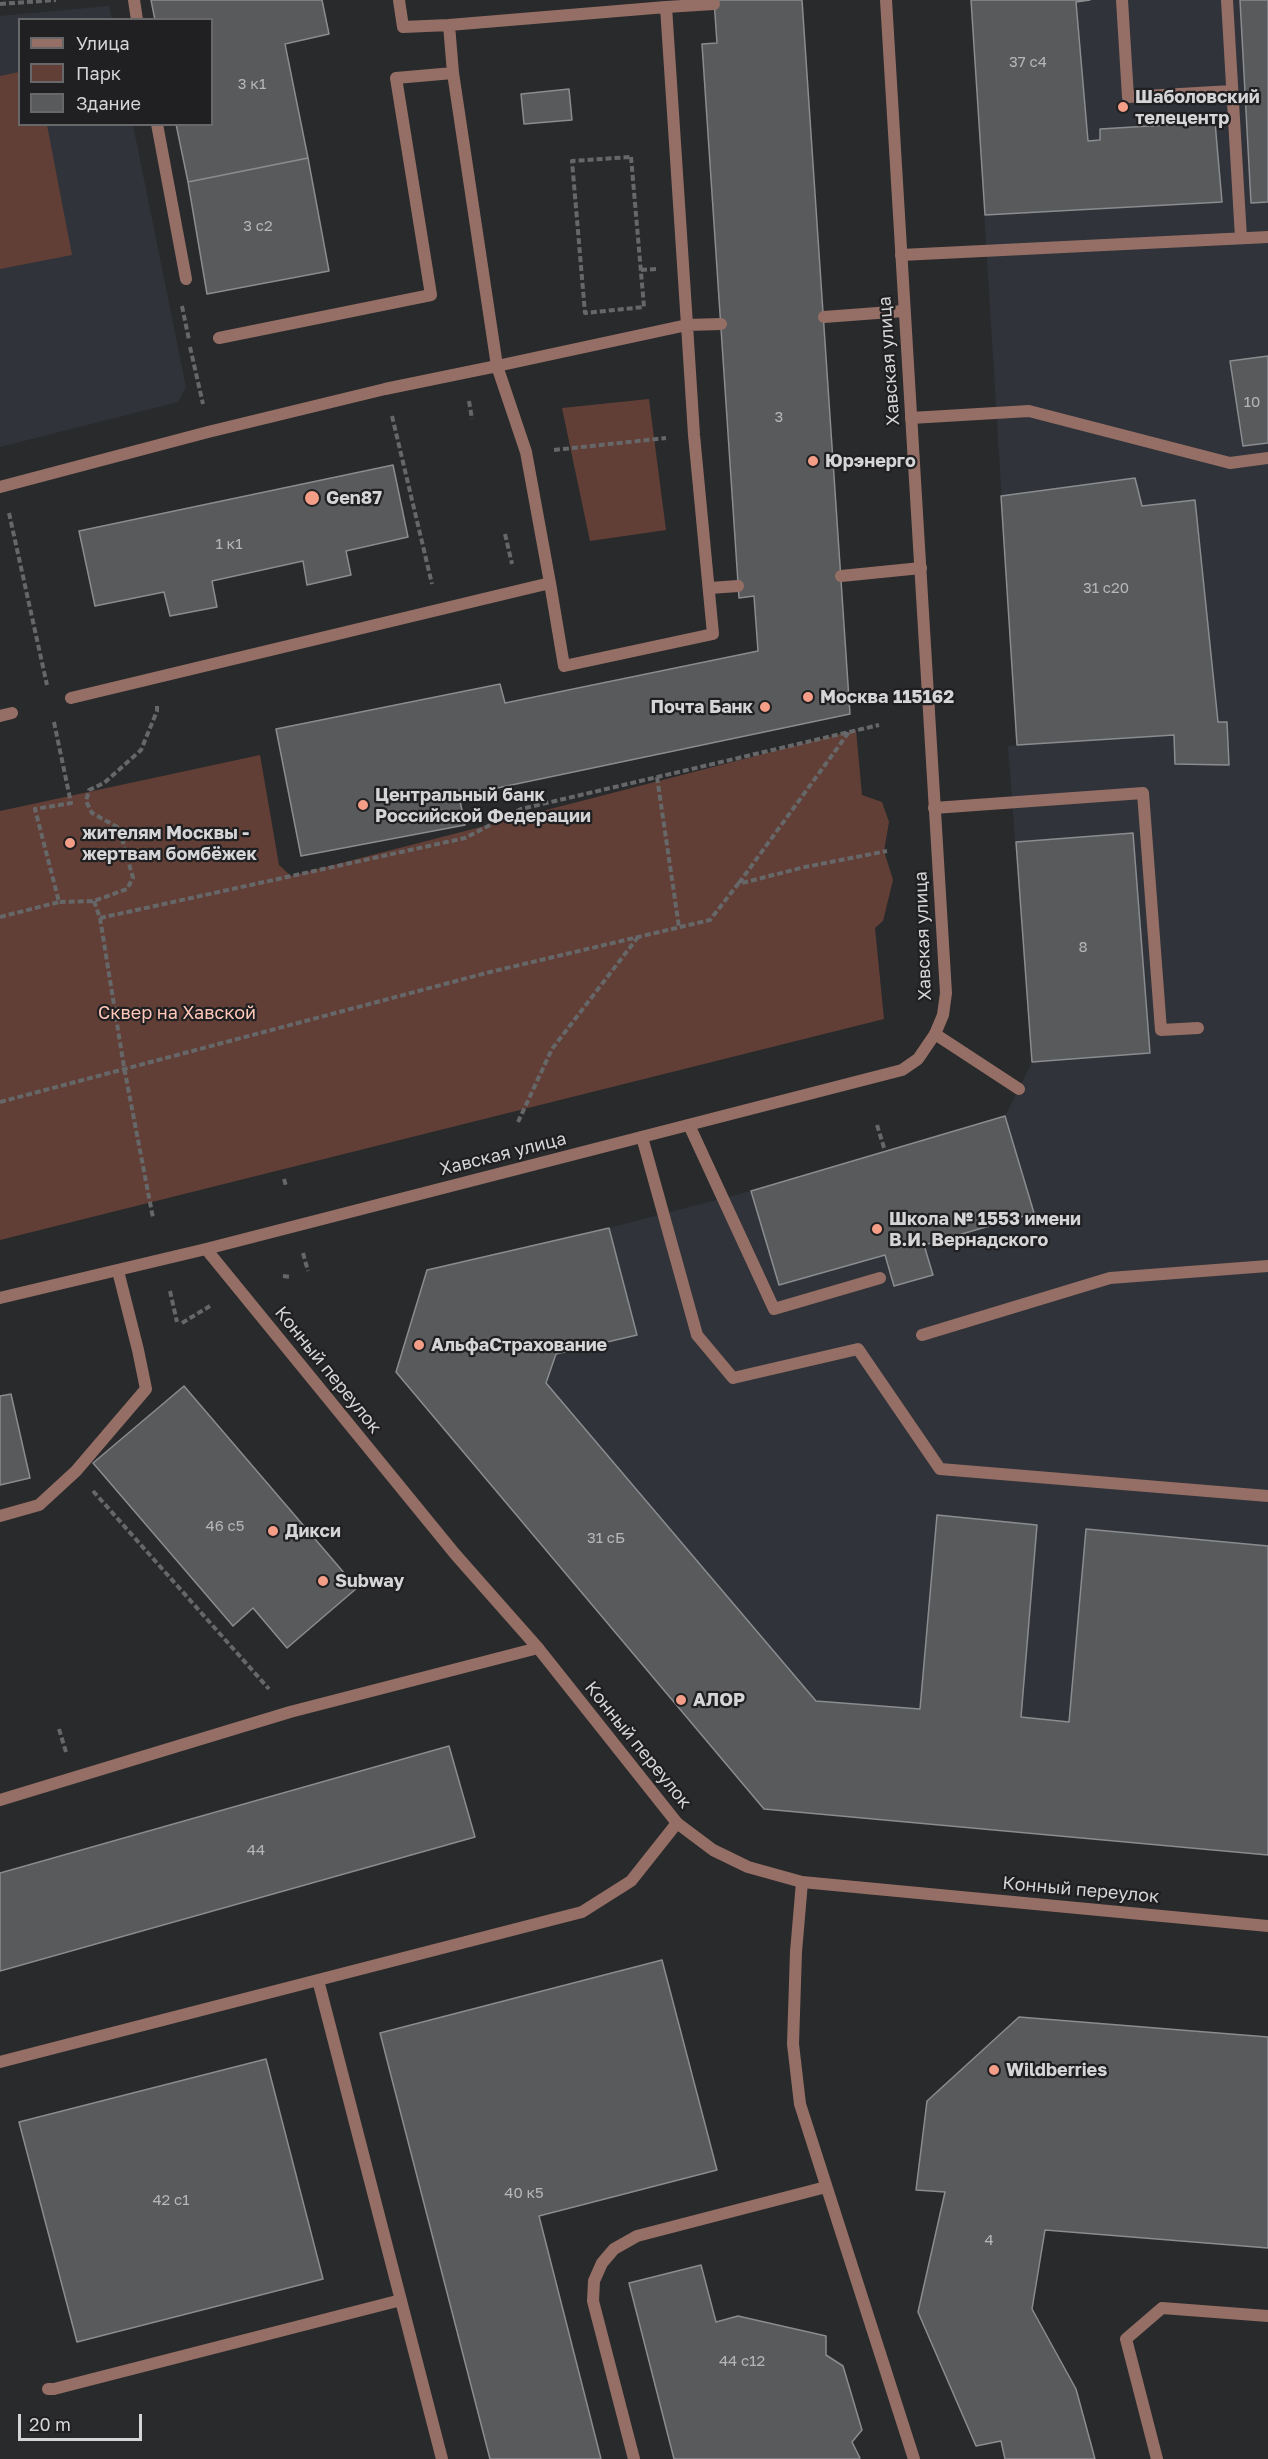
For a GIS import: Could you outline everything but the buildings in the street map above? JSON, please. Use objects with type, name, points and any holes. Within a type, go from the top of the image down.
[{"type":"street","points":[[134,0],[137,18]]},
{"type":"street","points":[[399,0],[403,27],[714,4]]},
{"type":"street","name":"Хавская улица","points":[[0,1298],[206,1249],[902,1070],[918,1059],[935,1034],[943,1015],[946,993],[886,0]]},
{"type":"street","points":[[1122,0],[1128,98],[1232,91]]},
{"type":"street","points":[[1227,0],[1241,238]]},
{"type":"street","points":[[448,25],[453,73],[497,366],[526,453],[564,666],[713,634],[694,435],[666,8]]},
{"type":"street","points":[[219,338],[430,295],[396,78],[453,73]]},
{"type":"street","points":[[157,126],[186,279]]},
{"type":"street","points":[[901,255],[1268,237]]},
{"type":"street","points":[[824,317],[904,311]]},
{"type":"street","points":[[2,487],[208,432],[385,389],[687,325],[721,324]]},
{"type":"street","points":[[911,418],[1029,411],[1230,463],[1268,458]]},
{"type":"street","points":[[841,576],[921,568]]},
{"type":"street","points":[[71,698],[438,608],[550,583]]},
{"type":"street","points":[[710,588],[738,586]]},
{"type":"street","points":[[934,808],[1143,793],[1161,1030],[1198,1028]]},
{"type":"street","points":[[935,1034],[1019,1089]]},
{"type":"street","points":[[689,1125],[774,1309],[880,1278]]},
{"type":"street","points":[[642,1137],[697,1335],[733,1378],[858,1349],[940,1469],[1268,1496]]},
{"type":"street","name":"Конный переулок","points":[[206,1249],[455,1554],[538,1648],[677,1823],[722,1854],[748,1867],[802,1882],[1268,1926]]},
{"type":"street","points":[[922,1335],[1110,1278],[1268,1266]]},
{"type":"street","points":[[0,1516],[39,1505],[76,1471],[146,1389],[118,1271]]},
{"type":"street","points":[[0,1800],[290,1712],[538,1648]]},
{"type":"street","points":[[0,2062],[582,1912],[630,1881],[677,1823]]},
{"type":"street","points":[[802,1882],[796,1952],[794,2064],[800,2104],[914,2459]]},
{"type":"street","points":[[318,1980],[442,2459]]},
{"type":"street","points":[[634,2459],[593,2301],[594,2281],[602,2263],[614,2249],[637,2236],[826,2187]]},
{"type":"street","points":[[48,2389],[54,2390],[401,2300]]},
{"type":"street","points":[[1157,2459],[1126,2339],[1162,2308],[1268,2316]]},
{"type":"path","points":[[0,4],[56,0]]},
{"type":"path","points":[[631,157],[642,270],[645,307],[585,313],[572,161],[631,157]]},
{"type":"path","points":[[186,279],[179,296],[208,432]]},
{"type":"path","points":[[385,389],[438,608]]},
{"type":"path","points":[[565,448],[659,439]]},
{"type":"path","points":[[2,487],[48,691]]},
{"type":"path","points":[[0,917],[59,902],[94,901],[127,889],[133,878],[119,828],[92,813],[86,801],[90,790],[104,783],[141,750],[157,711],[152,678]]},
{"type":"path","points":[[53,714],[71,803],[35,809],[59,902]]},
{"type":"path","points":[[100,918],[465,838],[521,809],[879,725]]},
{"type":"path","points":[[0,1102],[490,972],[711,920],[850,732]]},
{"type":"path","points":[[657,777],[679,927]]},
{"type":"path","points":[[738,884],[805,867],[887,851]]},
{"type":"path","points":[[94,901],[100,918],[124,1068],[153,1218]]},
{"type":"path","points":[[518,1122],[552,1049],[638,936]]},
{"type":"path","points":[[878,1125],[885,1151]]},
{"type":"path","points":[[284,1179],[286,1186]]},
{"type":"path","points":[[303,1252],[308,1271]]},
{"type":"path","points":[[283,1276],[290,1277]]},
{"type":"path","points":[[170,1291],[180,1323],[210,1306]]},
{"type":"path","points":[[76,1471],[290,1712]]},
{"type":"shaded area","points":[[971,0],[1268,0],[1268,1855],[764,1809],[396,1373],[427,1270],[609,1228],[751,1191],[1005,1116],[1032,1062],[1008,746],[1017,745]]},
{"type":"shaded area","points":[[109,6],[112,18],[18,18],[18,126],[133,126],[186,387],[178,402],[0,447],[0,16]]},
{"type":"green space","points":[[18,72],[18,126],[47,126],[72,255],[0,269],[0,76]]},
{"type":"green space","points":[[649,399],[666,530],[590,541],[562,408]]},
{"type":"green space","name":"Сквер на Хавской","points":[[856,730],[862,795],[882,802],[889,822],[884,851],[893,880],[883,921],[875,928],[884,1019],[0,1240],[0,811],[260,755],[279,865],[291,876]]},
{"type":"place","name":"Шаболовский телецентр","points":[[1123,107]]},
{"type":"place","name":"Юрэнерго","points":[[813,461]]},
{"type":"place","name":"Gen87","points":[[312,498]]},
{"type":"place","name":"Москва 115162","points":[[808,697]]},
{"type":"place","name":"Почта Банк","points":[[765,707]]},
{"type":"place","name":"Центральный банк Российской Федерации","points":[[363,805]]},
{"type":"place","name":"жителям Москвы - жертвам бомбёжек","points":[[70,843]]},
{"type":"place","name":"Школа № 1553 имени В.И. Вернадского","points":[[877,1229]]},
{"type":"place","name":"АльфаСтрахование","points":[[419,1345]]},
{"type":"place","name":"Дикси","points":[[273,1531]]},
{"type":"place","name":"Subway","points":[[323,1581]]},
{"type":"place","name":"АЛОР","points":[[681,1700]]},
{"type":"place","name":"Wildberries","points":[[994,2070]]}]
